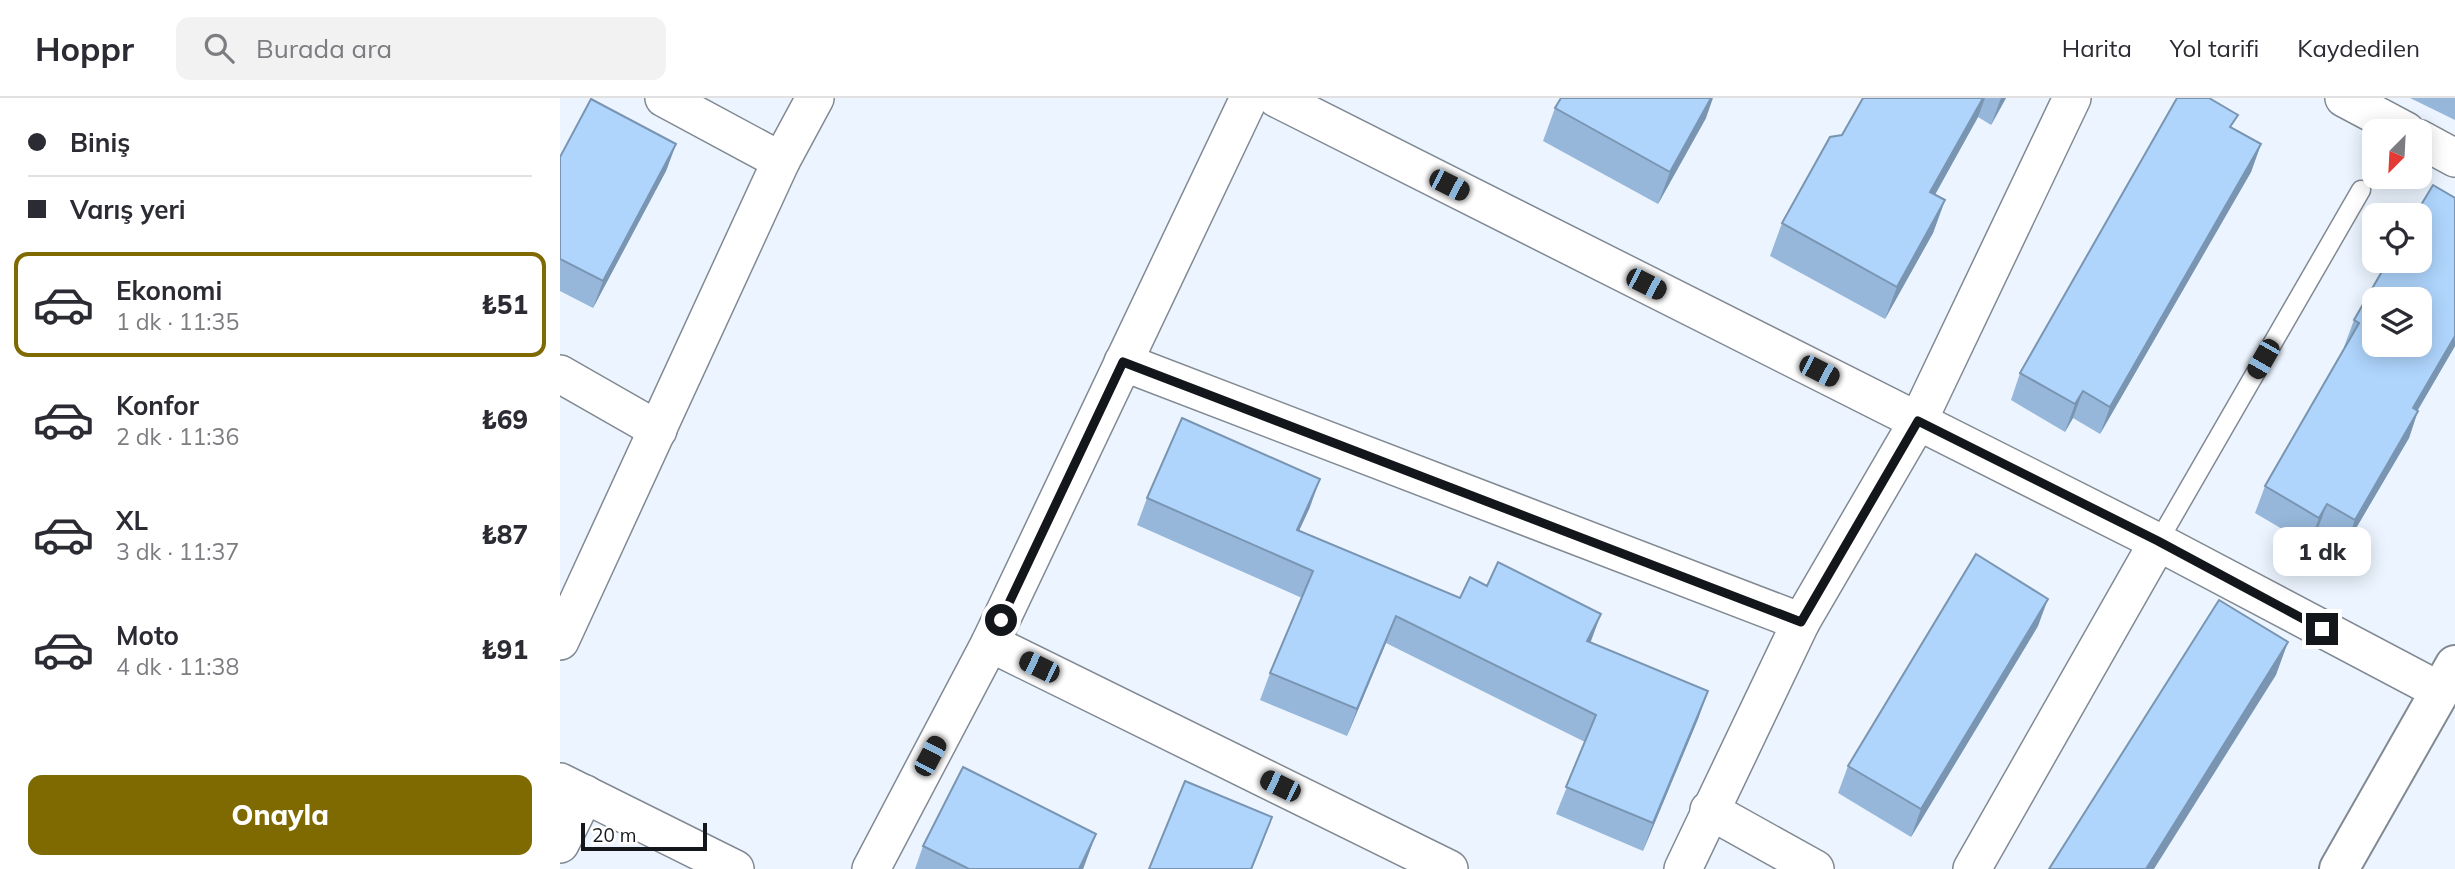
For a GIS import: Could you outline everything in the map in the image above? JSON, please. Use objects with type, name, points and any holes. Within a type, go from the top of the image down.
[{"type":"main road","points":[[2339,869],[2447,678]]},
{"type":"street","points":[[664,98],[781,161]]},
{"type":"street","points":[[560,641],[781,161],[815,98]]},
{"type":"street","points":[[871,869],[990,643],[1249,98]]},
{"type":"street","points":[[1276,98],[2158,541],[2447,678]]},
{"type":"street","points":[[1682,869],[1801,622],[1918,421],[2071,98]]},
{"type":"street","points":[[2344,98],[2383,119]]},
{"type":"street","points":[[2432,146],[2455,158]]},
{"type":"street","points":[[1123,362],[1801,622]]},
{"type":"street","points":[[560,374],[659,430]]},
{"type":"street","points":[[1972,869],[2158,541]]},
{"type":"street","points":[[990,643],[1449,869]]},
{"type":"street","points":[[560,844],[572,788],[735,869]]},
{"type":"street","points":[[1709,810],[1815,869]]},
{"type":"lane","points":[[2158,541],[2361,190]]},
{"type":"building","points":[[1561,98],[1711,98],[1670,172],[1555,108]]},
{"type":"building","points":[[1863,98],[1983,98],[1930,192],[1945,200],[1897,287],[1782,223],[1830,137],[1842,135]]},
{"type":"building","points":[[2177,98],[2209,98],[2238,115],[2230,127],[2261,144],[2110,407],[2083,391],[2075,404],[2020,373]]},
{"type":"building","points":[[591,99],[676,144],[603,281],[560,259],[560,157]]},
{"type":"building","points":[[2433,185],[2455,198],[2455,336],[2413,408],[2418,411],[2355,520],[2327,504],[2319,518],[2265,486],[2359,323],[2354,320],[2362,306],[2362,357],[2432,357],[2432,287],[2373,287],[2381,273],[2432,273],[2432,203],[2422,203]]},
{"type":"building","points":[[1182,418],[1320,479],[1297,530],[1460,598],[1470,577],[1487,586],[1498,562],[1601,614],[1587,641],[1708,691],[1653,823],[1566,787],[1596,715],[1396,616],[1357,709],[1270,673],[1313,571],[1147,498]]},
{"type":"building","points":[[1976,554],[2048,599],[1921,809],[1848,766]]},
{"type":"building","points":[[2219,600],[2288,642],[2146,869],[2049,869]]},
{"type":"building","points":[[963,767],[1096,834],[1079,869],[969,869],[923,846]]},
{"type":"building","points":[[1185,781],[1272,817],[1251,869],[1149,869]]},
{"type":"route","points":[[1001,620],[1123,362],[1801,622],[1918,421],[2158,541],[2322,629]]}]
